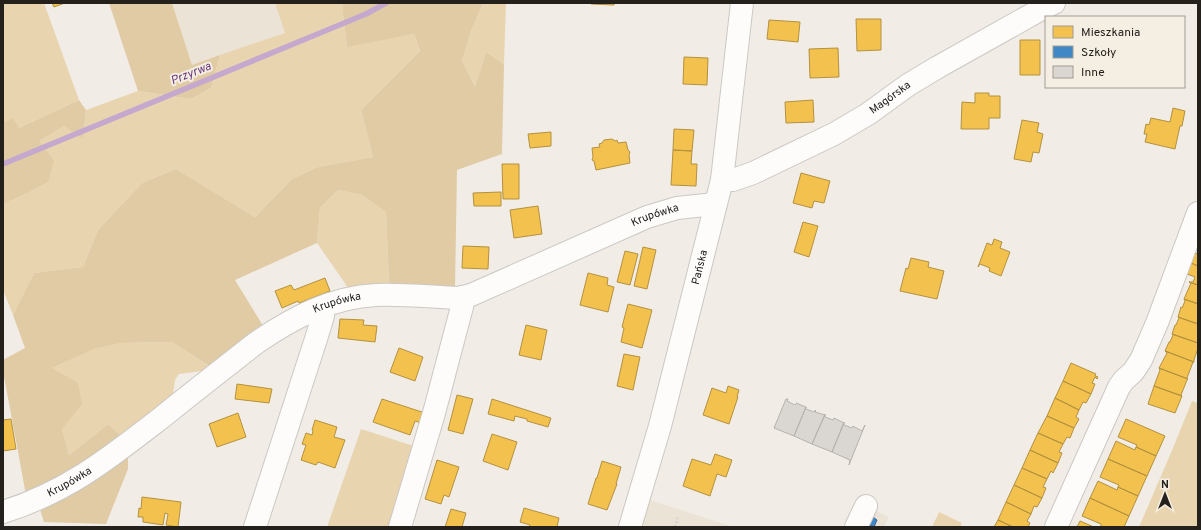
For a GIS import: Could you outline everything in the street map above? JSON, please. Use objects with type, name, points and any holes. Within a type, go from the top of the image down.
[{"type":"street","name":"Pańska","points":[[630,527],[660,426],[722,180],[742,3]]},
{"type":"street","name":"Magórska","points":[[722,180],[733,180],[753,173],[834,134],[938,67],[1054,3]]},
{"type":"street","name":"Krupówka","points":[[3,512],[51,494],[98,466],[256,343],[301,316],[344,300],[375,295],[462,297],[487,289],[647,217],[677,208],[715,204]]},
{"type":"street","points":[[1056,527],[1119,387],[1133,372],[1141,360],[1157,323],[1198,213]]},
{"type":"street","points":[[400,527],[434,413],[463,303],[462,297]]},
{"type":"street","points":[[255,527],[316,339],[322,316],[320,308]]},
{"type":"street","points":[[856,527],[866,506]]},
{"type":"path","points":[[675,527],[678,516]]},
{"type":"shaded area","points":[[3,3],[44,3],[79,100],[19,128],[3,123]]},
{"type":"shaded area","points":[[109,3],[172,3],[192,65],[220,55],[211,88],[191,99],[138,91]]},
{"type":"shaded area","points":[[172,3],[275,3],[285,33],[192,65]]},
{"type":"shaded area","points":[[275,3],[347,3],[342,5],[347,46],[414,34],[420,51],[361,110],[373,157],[318,167],[292,179],[255,217],[176,169],[142,183],[98,230],[83,267],[34,273],[13,315],[3,290],[3,204],[48,182],[38,141],[64,126],[83,138],[86,110],[138,91],[191,99],[211,88],[220,55],[285,33]]},
{"type":"shaded area","points":[[347,3],[483,3],[471,31],[462,61],[475,87],[486,52],[504,64],[502,154],[457,170],[455,289],[389,283],[386,212],[362,195],[338,190],[320,208],[317,243],[235,280],[265,329],[211,367],[172,342],[121,343],[94,349],[52,368],[78,383],[82,404],[62,429],[69,455],[108,424],[125,439],[41,490],[26,495],[3,371],[3,360],[25,348],[13,315],[34,273],[83,267],[98,230],[142,183],[176,169],[255,217],[292,179],[318,167],[373,157],[361,110],[420,51],[414,34],[347,47],[342,5]]},
{"type":"shaded area","points":[[483,3],[506,3],[504,64],[486,52],[475,87],[462,61],[471,31]]},
{"type":"shaded area","points":[[79,100],[86,110],[83,139],[64,126],[39,141],[54,161],[48,182],[3,204],[3,123],[13,118],[19,128]]},
{"type":"shaded area","points":[[338,190],[362,195],[386,212],[389,283],[351,292],[317,243],[320,208]]},
{"type":"shaded area","points":[[172,342],[211,367],[201,371],[179,374],[175,380],[172,402],[125,439],[108,424],[69,455],[62,429],[52,368],[93,349],[121,343]]},
{"type":"shaded area","points":[[1192,401],[1198,403],[1198,527],[1139,527],[1173,448]]},
{"type":"shaded area","points":[[361,429],[420,448],[390,527],[327,527]]},
{"type":"shaded area","points":[[128,452],[128,469],[106,524],[44,522],[39,506]]},
{"type":"shaded area","points":[[650,500],[733,527],[641,527]]},
{"type":"shaded area","points":[[857,502],[889,517],[884,527],[845,527]]},
{"type":"shaded area","points":[[939,512],[962,523],[960,527],[932,527]]},
{"type":"building: Mieszkania","points":[[52,3],[65,3],[54,7]]},
{"type":"building: Mieszkania","points":[[614,3],[614,5],[591,4]]},
{"type":"building: Mieszkania","points":[[856,19],[881,19],[881,50],[857,51]]},
{"type":"building: Mieszkania","points":[[769,20],[800,22],[798,42],[767,39]]},
{"type":"building: Mieszkania","points":[[1020,40],[1040,40],[1040,75],[1020,75]]},
{"type":"building: Mieszkania","points":[[838,48],[839,77],[810,78],[809,49]]},
{"type":"building: Mieszkania","points":[[684,57],[708,58],[707,85],[683,84]]},
{"type":"building: Mieszkania","points":[[975,93],[989,93],[989,96],[1000,96],[1000,118],[989,118],[989,129],[961,129],[962,102],[975,103]]},
{"type":"building: Mieszkania","points":[[813,100],[814,122],[786,123],[785,102]]},
{"type":"building: Mieszkania","points":[[1173,108],[1185,111],[1175,149],[1145,142],[1147,134],[1144,134],[1146,124],[1149,125],[1151,118],[1170,122]]},
{"type":"building: Mieszkania","points":[[1022,120],[1039,123],[1037,132],[1043,134],[1039,153],[1033,152],[1031,162],[1014,159]]},
{"type":"building: Mieszkania","points":[[674,129],[694,130],[692,151],[673,150]]},
{"type":"building: Mieszkania","points":[[551,132],[551,146],[530,148],[528,134]]},
{"type":"building: Mieszkania","points":[[612,139],[615,141],[617,140],[618,143],[626,142],[630,152],[630,163],[596,170],[594,161],[592,160],[592,148],[600,147],[599,144],[604,140]]},
{"type":"building: Mieszkania","points":[[673,150],[692,151],[691,164],[697,164],[696,186],[671,185]]},
{"type":"building: Mieszkania","points":[[502,164],[519,164],[519,199],[503,199]]},
{"type":"building: Mieszkania","points":[[801,173],[830,181],[824,203],[814,201],[812,208],[793,203]]},
{"type":"building: Mieszkania","points":[[501,192],[501,206],[474,206],[473,193]]},
{"type":"building: Mieszkania","points":[[538,206],[542,234],[514,238],[510,210]]},
{"type":"building: Mieszkania","points":[[803,222],[818,226],[809,257],[794,252]]},
{"type":"building: Mieszkania","points":[[994,239],[1002,242],[1000,248],[1010,252],[1001,276],[989,271],[990,268],[980,264],[978,267],[987,243],[992,245]]},
{"type":"building: Mieszkania","points":[[463,246],[489,247],[488,269],[462,268]]},
{"type":"building: Mieszkania","points":[[643,247],[656,250],[647,289],[634,286]]},
{"type":"building: Mieszkania","points":[[625,251],[638,254],[630,285],[617,282]]},
{"type":"building: Mieszkania","points":[[1195,253],[1198,254],[1198,266],[1191,263]]},
{"type":"building: Mieszkania","points":[[911,258],[929,262],[928,267],[944,271],[937,299],[900,291],[906,268],[908,269]]},
{"type":"building: Mieszkania","points":[[1191,263],[1198,266],[1198,285],[1189,282],[1193,282],[1195,277],[1187,274]]},
{"type":"building: Mieszkania","points":[[588,273],[608,278],[607,285],[614,287],[608,312],[580,305]]},
{"type":"building: Mieszkania","points":[[325,278],[330,291],[299,303],[298,301],[282,308],[275,291],[291,285],[294,290]]},
{"type":"building: Mieszkania","points":[[1189,282],[1198,285],[1198,304],[1184,299],[1191,283]]},
{"type":"building: Mieszkania","points":[[1184,299],[1198,304],[1198,324],[1178,317],[1181,307],[1182,308],[1185,301]]},
{"type":"building: Mieszkania","points":[[628,304],[652,310],[642,348],[621,342],[624,328],[622,327]]},
{"type":"building: Mieszkania","points":[[1178,317],[1198,324],[1198,343],[1172,334],[1179,318]]},
{"type":"building: Mieszkania","points":[[340,319],[364,320],[363,325],[377,326],[375,342],[338,338]]},
{"type":"building: Mieszkania","points":[[526,325],[547,330],[541,360],[519,355]]},
{"type":"building: Mieszkania","points":[[1172,334],[1198,343],[1194,362],[1165,351],[1173,335]]},
{"type":"building: Mieszkania","points":[[399,348],[423,357],[415,381],[390,372]]},
{"type":"building: Mieszkania","points":[[1165,351],[1194,362],[1187,378],[1188,379],[1159,368],[1167,353]]},
{"type":"building: Mieszkania","points":[[624,354],[640,357],[633,390],[617,386]]},
{"type":"building: Mieszkania","points":[[1071,363],[1096,374],[1095,376],[1098,377],[1097,379],[1095,377],[1092,383],[1095,384],[1091,394],[1063,381]]},
{"type":"building: Mieszkania","points":[[1159,368],[1188,379],[1181,395],[1182,396],[1154,386],[1160,370]]},
{"type":"building: Mieszkania","points":[[1063,381],[1091,394],[1086,403],[1083,402],[1079,410],[1055,398]]},
{"type":"building: Mieszkania","points":[[237,384],[272,389],[269,403],[235,399]]},
{"type":"building: Mieszkania","points":[[728,386],[739,390],[729,424],[703,415],[712,388],[726,393]]},
{"type":"building: Mieszkania","points":[[1154,386],[1182,396],[1175,413],[1148,404]]},
{"type":"building: Mieszkania","points":[[457,395],[473,399],[463,434],[448,430]]},
{"type":"building: Mieszkania","points":[[1055,398],[1079,410],[1076,417],[1079,419],[1074,428],[1047,416]]},
{"type":"building: Mieszkania","points":[[382,399],[425,413],[421,423],[415,421],[410,435],[373,422]]},
{"type":"building: Mieszkania","points":[[492,399],[551,418],[548,427],[515,416],[514,421],[488,414]]},
{"type":"building: Mieszkania","points":[[238,413],[246,437],[217,447],[209,424]]},
{"type":"building: Mieszkania","points":[[1047,416],[1074,428],[1070,438],[1067,437],[1063,444],[1038,433]]},
{"type":"building: Mieszkania","points":[[11,419],[16,449],[3,451],[3,420]]},
{"type":"building: Mieszkania","points":[[1126,419],[1165,436],[1156,456],[1136,447],[1137,445],[1118,437]]},
{"type":"building: Mieszkania","points":[[315,420],[337,427],[334,437],[345,440],[335,468],[318,462],[316,465],[301,460],[306,445],[302,444],[306,433],[312,435]]},
{"type":"building: Mieszkania","points":[[1038,433],[1063,444],[1059,452],[1062,453],[1058,463],[1030,450]]},
{"type":"building: Mieszkania","points":[[492,434],[517,442],[508,470],[483,461]]},
{"type":"building: Mieszkania","points":[[1116,441],[1135,450],[1136,447],[1156,456],[1147,476],[1108,459]]},
{"type":"building: Mieszkania","points":[[1030,450],[1058,463],[1053,473],[1051,471],[1047,479],[1022,468]]},
{"type":"building: Mieszkania","points":[[715,454],[732,460],[726,477],[717,474],[710,496],[683,486],[692,459],[711,465]]},
{"type":"building: Mieszkania","points":[[1108,459],[1147,476],[1138,496],[1118,487],[1119,485],[1100,477]]},
{"type":"building: Mieszkania","points":[[437,460],[459,467],[449,497],[444,495],[441,504],[425,499]]},
{"type":"building: Mieszkania","points":[[602,461],[621,467],[617,484],[607,510],[588,504]]},
{"type":"building: Mieszkania","points":[[1022,468],[1047,479],[1043,487],[1046,488],[1042,498],[1014,485]]},
{"type":"building: Mieszkania","points":[[1098,481],[1117,490],[1118,487],[1138,496],[1129,516],[1090,498]]},
{"type":"building: Mieszkania","points":[[1014,485],[1042,498],[1037,507],[1034,506],[1031,514],[1006,502]]},
{"type":"building: Mieszkania","points":[[142,497],[181,502],[178,527],[166,525],[168,514],[165,513],[163,525],[143,522],[143,517],[138,517],[139,508],[141,509]]},
{"type":"building: Mieszkania","points":[[1090,498],[1129,516],[1124,527],[1101,527],[1101,524],[1082,516]]},
{"type":"building: Mieszkania","points":[[1006,502],[1031,514],[1027,521],[1030,523],[1028,527],[1013,527],[998,520]]},
{"type":"building: Mieszkania","points":[[524,508],[559,518],[557,527],[529,527],[530,525],[520,522]]},
{"type":"building: Mieszkania","points":[[451,509],[466,513],[462,527],[445,527]]},
{"type":"building: Mieszkania","points":[[998,520],[1013,527],[994,527]]},
{"type":"building: Mieszkania","points":[[1080,521],[1094,527],[1077,527]]},
{"type":"building: Szkoły","points":[[873,517],[877,520],[874,527],[869,525]]},
{"type":"building: Inne","points":[[786,399],[795,405],[797,403],[806,407],[794,436],[774,428]]},
{"type":"building: Inne","points":[[806,407],[806,409],[814,412],[815,410],[815,412],[825,415],[812,444],[794,436]]},
{"type":"building: Inne","points":[[825,414],[825,417],[833,420],[834,418],[844,423],[832,452],[812,444]]},
{"type":"building: Inne","points":[[844,422],[844,425],[852,428],[853,426],[862,431],[865,425],[849,465],[850,460],[832,452]]},
{"type":"waterway","name":"Przyrwa","points":[[3,164],[366,14],[386,3]]}]
